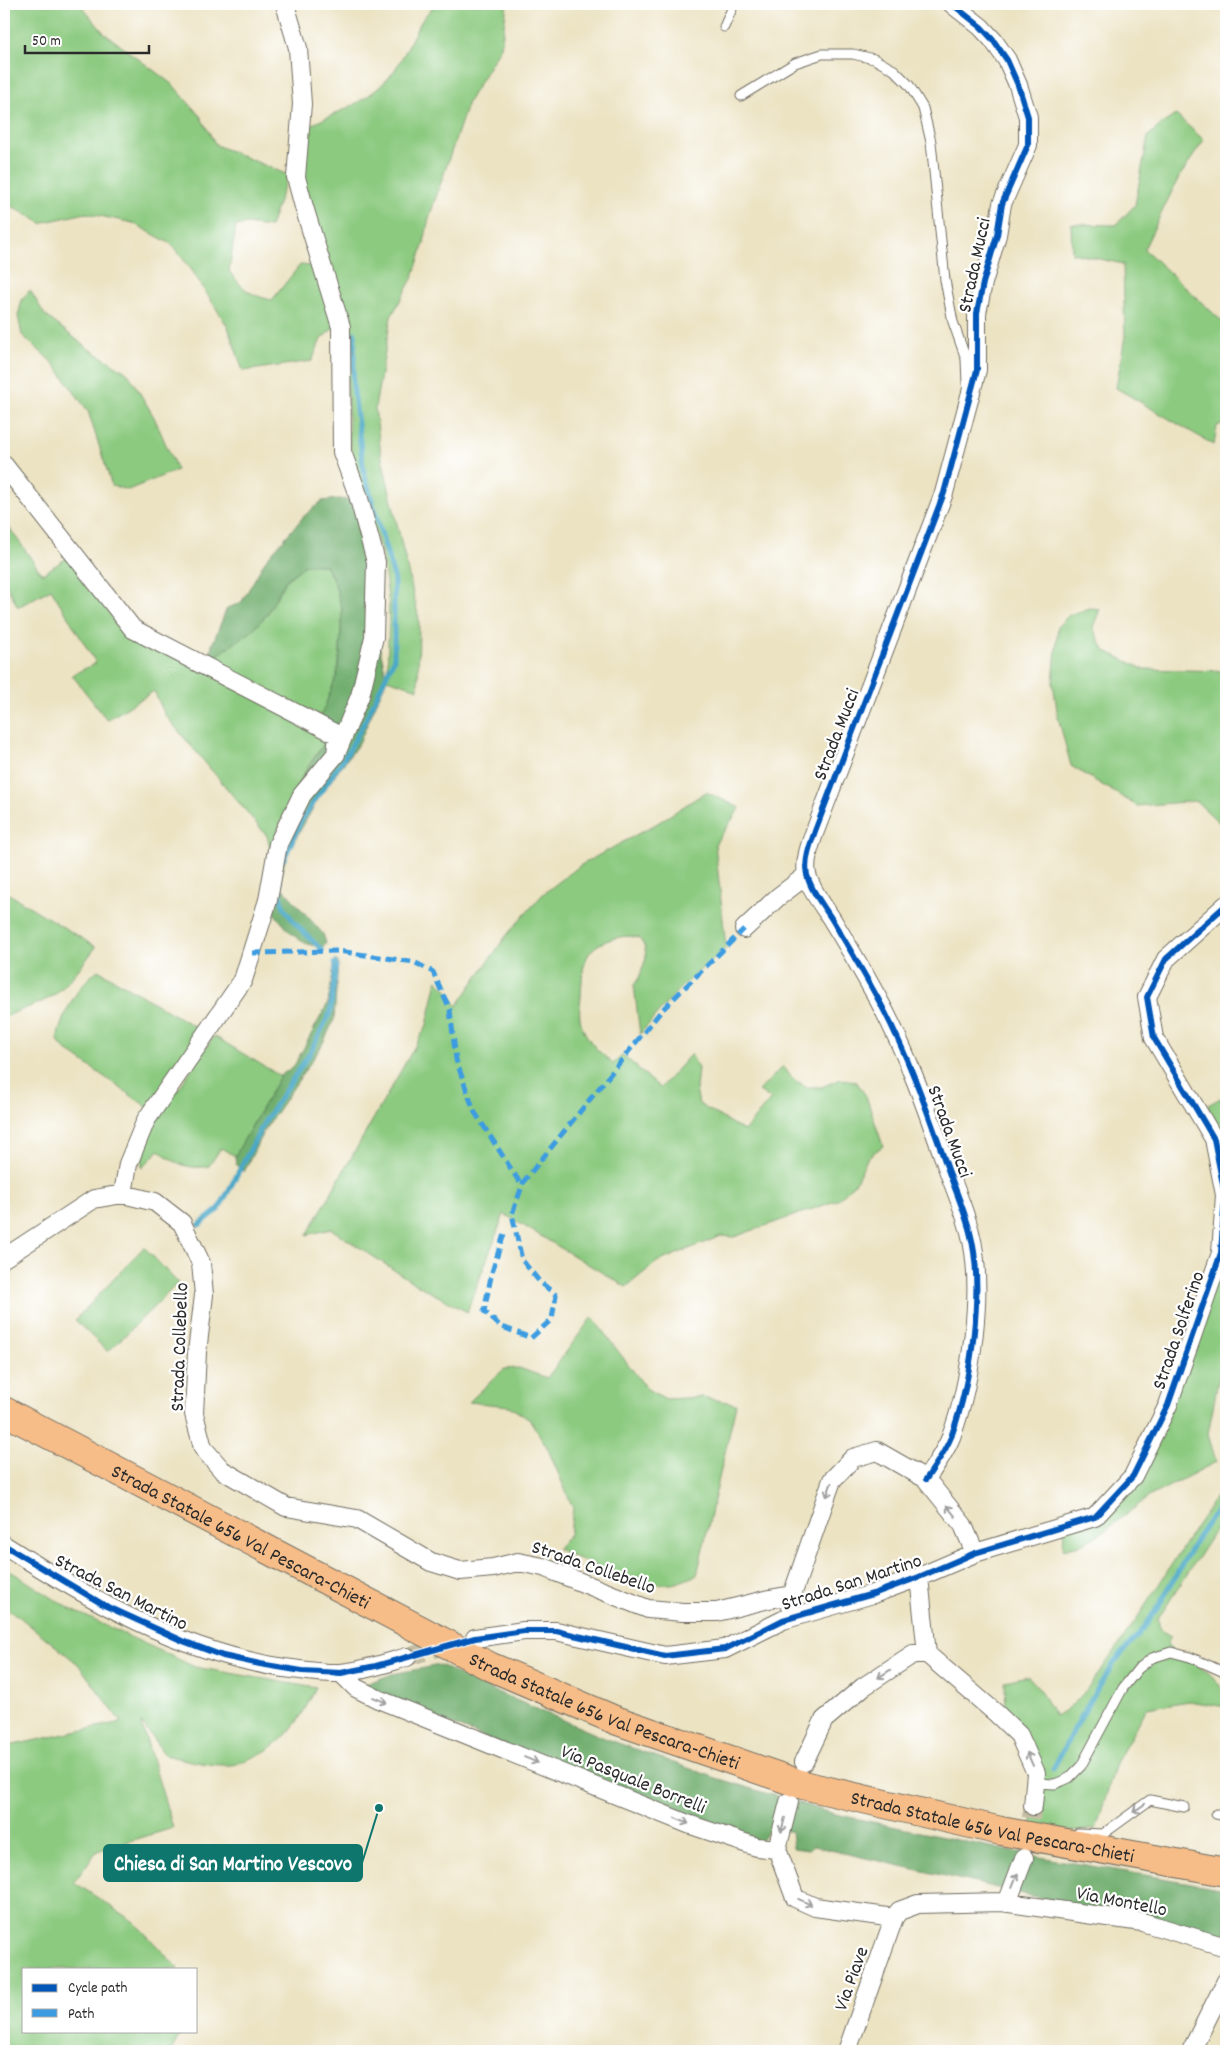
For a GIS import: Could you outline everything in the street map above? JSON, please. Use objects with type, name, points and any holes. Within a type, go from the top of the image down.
[{"type":"highway","name":"Strada Statale 656 Val Pescara-Chieti","points":[[4,1411],[489,1666],[615,1720],[714,1756],[803,1785],[1001,1831],[1226,1872]]},
{"type":"street","points":[[123,1194],[128,1164],[146,1120],[244,980],[268,900],[278,844],[302,795],[336,754],[360,696],[374,637],[376,562],[358,495],[342,452],[341,327],[296,177],[302,104],[298,48],[285,4]]},
{"type":"street","name":"Strada Mucci","points":[[926,1479],[950,1438],[967,1375],[976,1307],[976,1280],[970,1232],[898,1037],[861,968],[816,895],[807,875],[807,860],[815,831],[939,509],[977,370],[976,321],[978,302],[997,235],[1002,204],[1028,145],[1029,130],[1025,107],[1007,60],[981,27],[952,4]]},
{"type":"street","points":[[4,465],[133,629],[338,735],[336,754]]},
{"type":"street","points":[[744,928],[778,897],[807,875]]},
{"type":"street","name":"Strada Solferino","points":[[975,1553],[1095,1517],[1134,1476],[1168,1405],[1220,1253],[1225,1195],[1214,1140],[1154,1038],[1147,997],[1166,959],[1226,905]]},
{"type":"street","name":"Strada Collebello","points":[[4,1258],[94,1199],[123,1194],[155,1202],[182,1224],[201,1263],[204,1295],[197,1352],[194,1414],[202,1448],[222,1470],[286,1507],[357,1519],[432,1562],[460,1570],[493,1568],[518,1562],[542,1567],[648,1609],[717,1612],[769,1598],[792,1595]]},
{"type":"street","points":[[783,1620],[832,1480],[853,1458],[877,1452],[926,1479],[963,1525],[975,1553]]},
{"type":"street","name":"Strada San Martino","points":[[4,1545],[104,1605],[183,1641],[223,1656],[260,1664],[340,1673],[407,1657]]},
{"type":"street","name":"Strada San Martino","points":[[475,1638],[524,1631],[556,1631],[665,1656],[725,1649],[783,1620],[873,1594],[975,1553]]},
{"type":"street","points":[[919,1577],[927,1654]]},
{"type":"street","points":[[804,1762],[824,1720],[864,1687],[913,1654],[927,1654],[1019,1735],[1036,1773],[1033,1806]]},
{"type":"street","name":"Via Pasquale Borrelli","points":[[340,1673],[356,1688],[396,1706],[688,1824],[757,1847],[777,1849]]},
{"type":"street","points":[[789,1802],[777,1849],[795,1898],[815,1906],[894,1918]]},
{"type":"street","points":[[1007,1903],[1024,1858]]},
{"type":"street","name":"Via Montello","points":[[894,1918],[899,1911],[918,1904],[1007,1903],[1142,1922],[1226,1947]]},
{"type":"street","name":"Via Piave","points":[[847,2051],[894,1918]]},
{"type":"street","points":[[1190,2051],[1226,1981]]},
{"type":"lane","points":[[724,27],[734,4]]},
{"type":"lane","points":[[741,96],[795,63],[822,54],[853,54],[874,59],[894,70],[910,85],[923,108],[931,142],[944,280],[953,322],[966,359],[968,405]]},
{"type":"lane","points":[[1035,1783],[1055,1784],[1070,1778],[1081,1766],[1124,1688],[1138,1669],[1152,1658],[1171,1652],[1190,1657],[1226,1673]]},
{"type":"lane","points":[[1001,1831],[1103,1834],[1150,1800],[1184,1807]]},
{"type":"lane","points":[[1216,1814],[1226,1816]]},
{"type":"green space","points":[[4,4],[83,4],[83,8],[104,33],[173,85],[200,116],[216,145],[288,175],[270,227],[247,224],[236,226],[229,271],[247,290],[272,300],[300,265],[315,266],[335,327],[321,339],[312,361],[243,371],[228,327],[191,269],[171,244],[133,223],[86,213],[43,224],[4,202]]},
{"type":"green space","points":[[437,4],[507,4],[501,47],[468,102],[429,218],[424,243],[413,277],[391,317],[375,408],[381,454],[419,619],[418,689],[387,679],[389,605],[382,555],[357,476],[349,438],[347,377],[299,174],[305,128],[353,105],[385,82],[400,63],[423,19]]},
{"type":"green space","points":[[1176,115],[1204,140],[1178,179],[1144,249],[1226,325],[1226,423],[1217,426],[1214,445],[1116,388],[1125,336],[1123,264],[1072,253],[1071,224],[1116,225],[1135,205],[1148,136]]},
{"type":"green space","points":[[30,290],[45,315],[86,347],[128,373],[154,417],[177,470],[128,490],[112,486],[88,411],[54,364],[22,335],[18,316],[22,300]]},
{"type":"green space","points":[[348,500],[360,519],[371,581],[378,640],[387,679],[359,743],[321,794],[286,855],[279,884],[323,934],[326,943],[324,946],[315,946],[301,941],[289,931],[273,912],[286,809],[304,775],[328,740],[321,716],[337,675],[342,609],[334,581],[325,565],[305,565],[286,580],[267,614],[252,631],[209,661],[212,645],[227,608],[241,603],[265,561],[304,516],[322,501]]},
{"type":"green space","points":[[4,520],[42,574],[70,556],[125,628],[326,732],[328,740],[301,778],[271,851],[267,836],[165,715],[154,691],[107,720],[72,675],[96,663],[51,589],[18,607],[4,581]]},
{"type":"green space","points":[[305,565],[325,565],[334,581],[342,609],[337,675],[321,716],[209,661],[252,631],[267,614],[286,580]]},
{"type":"green space","points":[[1090,608],[1100,609],[1093,628],[1104,650],[1143,669],[1226,671],[1226,829],[1196,801],[1137,806],[1071,766],[1058,717],[1053,683],[1058,626],[1069,615]]},
{"type":"green space","points":[[706,792],[740,808],[715,844],[726,948],[681,987],[640,1034],[634,985],[639,978],[646,958],[645,947],[639,938],[632,936],[624,936],[600,944],[588,955],[583,969],[580,1011],[582,1026],[591,1043],[613,1064],[623,1055],[660,1088],[691,1054],[698,1068],[696,1089],[699,1104],[744,1131],[771,1099],[759,1091],[783,1066],[793,1079],[807,1087],[822,1087],[840,1079],[856,1081],[866,1096],[883,1146],[868,1157],[855,1183],[838,1200],[734,1237],[721,1236],[657,1262],[626,1287],[504,1214],[467,1312],[414,1283],[331,1229],[307,1235],[427,1025],[437,980],[446,989],[457,1006],[506,936],[543,894],[581,865],[656,824]]},
{"type":"green space","points":[[4,891],[96,947],[70,980],[54,995],[4,1018]]},
{"type":"green space","points":[[335,960],[338,962],[334,1020],[321,1047],[263,1132],[244,1172],[236,1165],[235,1156],[280,1076],[294,1066],[328,1003]]},
{"type":"green space","points":[[98,970],[204,1032],[150,1109],[62,1047],[57,1038],[63,1019],[77,992],[90,976]]},
{"type":"green space","points":[[214,1036],[280,1076],[235,1156],[221,1148],[209,1166],[195,1167],[182,1165],[159,1150],[142,1168],[141,1150],[146,1137]]},
{"type":"green space","points":[[1226,1095],[1226,1157],[1208,1105]]},
{"type":"green space","points":[[144,1247],[178,1283],[108,1352],[75,1320]]},
{"type":"green space","points":[[1226,1249],[1226,1358],[1218,1381],[1208,1434],[1216,1462],[1150,1496],[1103,1532],[1083,1544],[1063,1549],[1064,1528],[1097,1517],[1135,1477]]},
{"type":"green space","points":[[592,1317],[647,1389],[666,1399],[702,1397],[736,1404],[697,1575],[677,1583],[656,1583],[627,1578],[557,1549],[570,1534],[573,1508],[547,1447],[530,1420],[509,1406],[469,1402],[504,1369],[519,1368],[547,1378]]},
{"type":"green space","points":[[1226,1483],[1226,1514],[1158,1619],[1160,1630],[1171,1636],[1167,1644],[1176,1657],[1193,1663],[1209,1673],[1226,1694],[1226,1707],[1189,1701],[1147,1708],[1116,1763],[1096,1829],[1072,1831],[1031,1827],[1039,1780],[1006,1717],[1005,1681],[1028,1676],[1037,1686],[1055,1716],[1073,1704],[1088,1688],[1114,1652]]},
{"type":"green space","points":[[4,1567],[70,1609],[195,1667],[316,1688],[304,1711],[282,1739],[262,1753],[233,1765],[206,1764],[165,1755],[141,1722],[173,1828],[97,1851],[74,1882],[134,1922],[178,1968],[22,1968],[22,2032],[181,2032],[171,2051],[4,2051],[4,1747],[121,1722],[78,1664],[17,1615],[4,1608]]},
{"type":"green space","points":[[440,1665],[464,1678],[607,1739],[716,1778],[835,1814],[1028,1855],[1226,1889],[1226,1940],[813,1846],[808,1850],[793,1848],[791,1831],[768,1831],[757,1846],[358,1687],[392,1674]]},
{"type":"waterway","points":[[284,859],[301,821],[348,752],[367,717],[394,659],[394,577],[364,473],[353,384],[355,333]]},
{"type":"waterway","points":[[280,882],[282,902],[286,911],[299,928],[322,950]]},
{"type":"waterway","points":[[199,1225],[219,1209],[265,1121],[310,1053],[330,1013],[335,963]]},
{"type":"waterway","points":[[1053,1769],[1082,1715],[1118,1657],[1146,1625],[1204,1527],[1226,1500]]},
{"type":"tunnel","points":[[407,1657],[452,1644]]},
{"type":"tunnel","points":[[1026,1845],[1033,1806]]},
{"type":"marked path","points":[[504,1234],[492,1272],[484,1311],[500,1326],[531,1338],[552,1319],[556,1295],[539,1281],[522,1260],[512,1214],[524,1181],[662,1010],[744,929]]},
{"type":"marked path","points":[[252,953],[338,951],[414,962],[433,972],[450,1010],[456,1060],[474,1111],[522,1186]]},
{"type":"cycle path","points":[[926,1479],[951,1437],[965,1390],[970,1363],[976,1307],[976,1280],[970,1232],[923,1100],[897,1037],[866,977],[811,887],[806,864],[815,831],[944,493],[977,370],[977,313],[983,283],[997,235],[1002,204],[1028,145],[1028,117],[1018,85],[1007,60],[981,27],[952,4]]},
{"type":"cycle path","points":[[4,1545],[104,1605],[183,1641],[223,1656],[260,1664],[302,1671],[341,1673],[376,1666],[475,1638],[524,1631],[556,1631],[665,1656],[725,1649],[783,1620],[873,1594],[975,1553],[1095,1517],[1133,1476],[1168,1405],[1221,1253],[1225,1195],[1214,1139],[1154,1038],[1147,997],[1166,959],[1226,905]]},
{"type":"place","name":"Chiesa di San Martino Vescovo","points":[[379,1808]]}]
